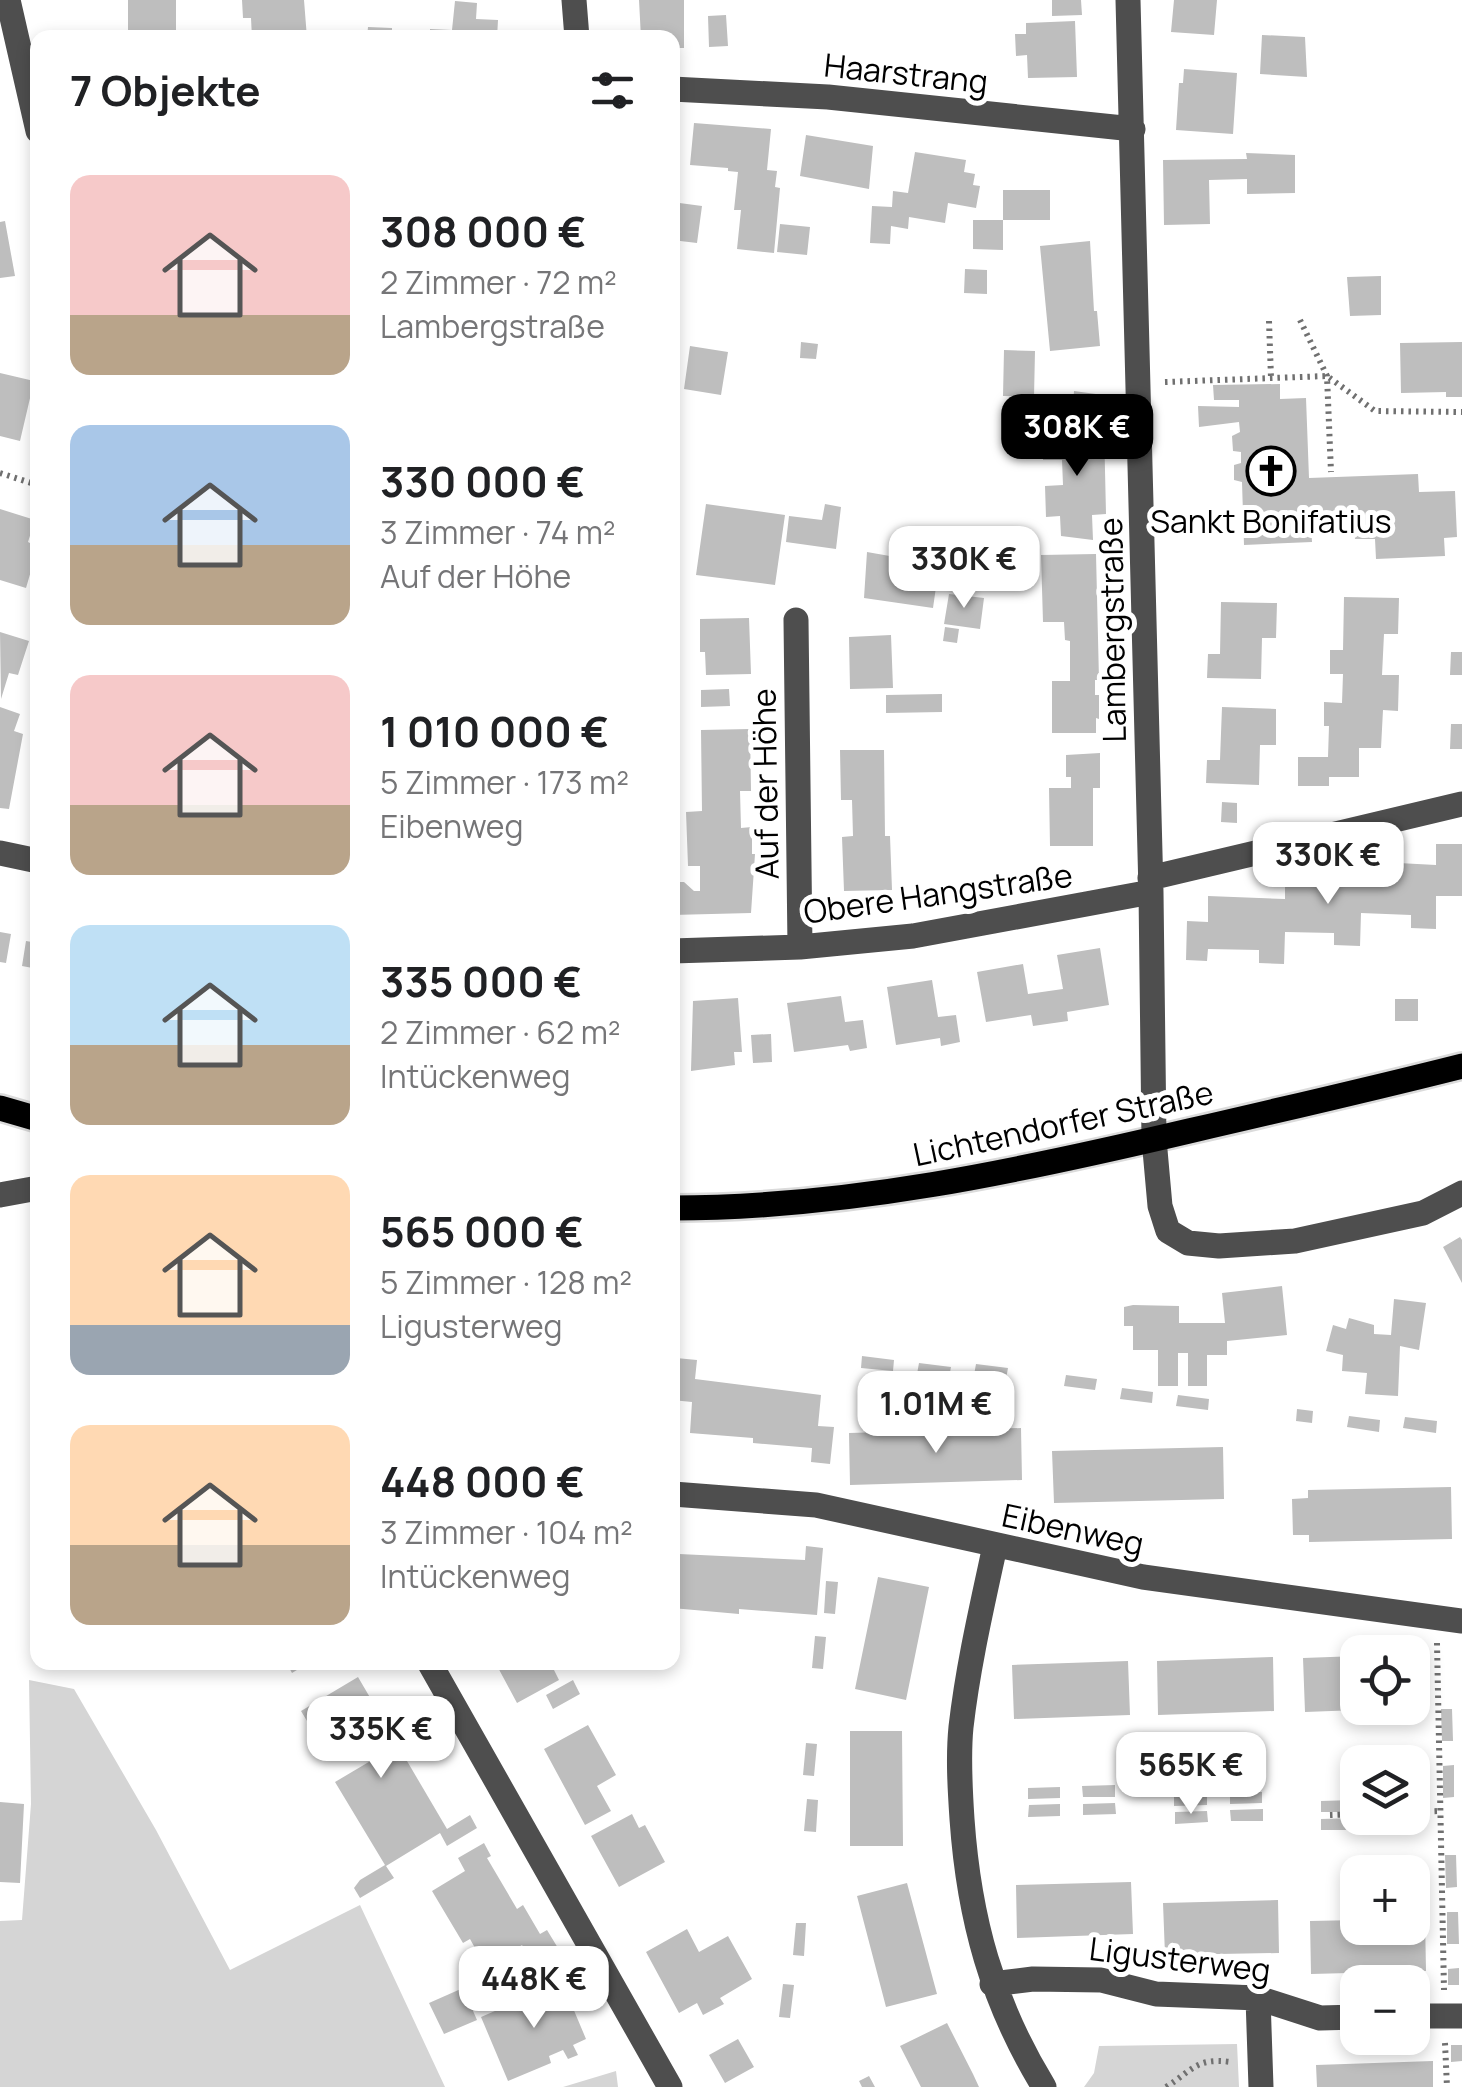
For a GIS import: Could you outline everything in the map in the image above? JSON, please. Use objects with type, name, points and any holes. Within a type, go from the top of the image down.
[{"type":"main road","name":"Lichtendorfer Straße","points":[[680,1208],[792,1202],[879,1192],[1056,1163],[1462,1066]]},
{"type":"main road","points":[[0,1108],[30,1117]]},
{"type":"street","points":[[8,0],[30,96]]},
{"type":"street","points":[[574,0],[576,30]]},
{"type":"street","name":"Lambergstraße","points":[[1128,0],[1154,1139],[1164,1218],[1168,1231],[1188,1242],[1219,1246],[1295,1242],[1423,1213],[1462,1194]]},
{"type":"street","name":"Haarstrang","points":[[680,89],[828,97],[1133,129]]},
{"type":"street","name":"Auf der Höhe","points":[[796,620],[800,947]]},
{"type":"street","name":"Obere Hangstraße","points":[[680,952],[800,947],[912,936],[1151,884],[1462,804]]},
{"type":"street","points":[[0,854],[30,860]]},
{"type":"street","points":[[0,1195],[30,1189]]},
{"type":"street","name":"Eibenweg","points":[[680,1495],[816,1506],[1144,1577],[1449,1619]]},
{"type":"street","points":[[995,1546],[964,1711],[960,1769],[966,1866],[973,1912],[992,1984],[1009,2026],[1044,2087]]},
{"type":"street","points":[[434,1670],[670,2087]]},
{"type":"street","name":"Ligusterweg","points":[[992,1984],[1072,1978],[1132,1986],[1156,1994],[1258,1998],[1320,2018],[1340,2017]]},
{"type":"street","points":[[1258,1998],[1261,2074]]},
{"type":"path","points":[[1300,320],[1327,376],[1331,472]]},
{"type":"path","points":[[1268,321],[1271,378]]},
{"type":"path","points":[[1139,383],[1327,376],[1375,411],[1462,412]]},
{"type":"path","points":[[0,473],[30,482]]},
{"type":"path","points":[[1447,2087],[1453,2016],[1440,1811],[1449,1619]]},
{"type":"path","points":[[1430,1811],[1440,1811]]},
{"type":"path","points":[[1330,1815],[1340,1815]]},
{"type":"path","points":[[1166,2087],[1196,2063],[1215,2060],[1261,2074]]},
{"type":"shaded area","points":[[29,1680],[74,1689],[156,1830],[230,1970],[360,1905],[445,2087],[0,2087],[0,1921],[22,1920],[31,1804]]},
{"type":"shaded area","points":[[1237,2044],[1239,2087],[1084,2087],[1094,2073],[1099,2046]]},
{"type":"shaded area","points":[[616,2071],[618,2087],[563,2087]]},
{"type":"building","points":[[128,0],[176,0],[176,30],[128,30]]},
{"type":"building","points":[[242,0],[304,0],[306,30],[252,30],[251,18],[243,18]]},
{"type":"building","points":[[639,0],[684,0],[684,48],[680,48],[680,30],[641,30]]},
{"type":"building","points":[[1052,0],[1081,0],[1082,15],[1052,16]]},
{"type":"building","points":[[1174,0],[1217,0],[1214,35],[1171,32]]},
{"type":"building","points":[[455,1],[477,3],[476,19],[498,20],[497,30],[452,30]]},
{"type":"building","points":[[726,15],[728,46],[709,47],[708,16]]},
{"type":"building","points":[[1075,21],[1077,77],[1028,78],[1027,55],[1016,56],[1015,34],[1026,34],[1026,23]]},
{"type":"building","points":[[1262,35],[1305,37],[1307,77],[1260,74]]},
{"type":"building","points":[[1184,69],[1237,73],[1233,134],[1176,130],[1179,83],[1183,83]]},
{"type":"building","points":[[694,123],[771,129],[767,170],[777,171],[775,187],[780,188],[774,253],[737,249],[741,210],[734,210],[738,172],[690,165]]},
{"type":"building","points":[[806,135],[873,146],[869,189],[800,176]]},
{"type":"building","points":[[915,152],[966,160],[964,172],[975,174],[973,185],[980,186],[976,208],[948,203],[945,223],[909,217],[908,229],[891,226],[890,244],[870,243],[872,206],[892,207],[893,191],[908,193]]},
{"type":"building","points":[[1246,153],[1295,155],[1295,193],[1247,194],[1247,179],[1209,180],[1210,224],[1164,225],[1163,160],[1247,159]]},
{"type":"building","points":[[1003,190],[1050,190],[1050,220],[1003,220]]},
{"type":"building","points":[[680,203],[702,206],[697,243],[680,241]]},
{"type":"building","points":[[973,220],[1003,220],[1003,250],[973,249]]},
{"type":"building","points":[[5,221],[15,276],[0,278],[0,222]]},
{"type":"building","points":[[780,224],[810,227],[807,255],[777,252]]},
{"type":"building","points":[[1090,241],[1100,346],[1050,351],[1040,246]]},
{"type":"building","points":[[965,269],[987,270],[987,294],[964,293]]},
{"type":"building","points":[[1381,276],[1381,315],[1350,316],[1347,277]]},
{"type":"building","points":[[801,342],[818,344],[816,359],[800,358]]},
{"type":"building","points":[[1462,342],[1462,397],[1446,397],[1446,392],[1401,393],[1400,343]]},
{"type":"building","points":[[690,346],[728,352],[721,395],[684,389]]},
{"type":"building","points":[[1004,350],[1035,351],[1034,397],[1003,396]]},
{"type":"building","points":[[0,373],[30,380],[20,441],[0,436]]},
{"type":"building","name":"Sankt Bonifatius","points":[[1280,384],[1280,399],[1306,398],[1309,478],[1418,474],[1419,492],[1455,491],[1457,537],[1444,538],[1445,556],[1376,559],[1375,539],[1355,539],[1353,521],[1357,516],[1315,518],[1316,524],[1311,524],[1312,542],[1244,545],[1242,482],[1234,480],[1234,465],[1241,463],[1241,452],[1233,451],[1232,436],[1240,432],[1239,422],[1199,427],[1198,406],[1239,407],[1239,400],[1214,400],[1213,385]]},
{"type":"building","points":[[1074,391],[1103,395],[1101,410],[1073,406]]},
{"type":"building","points":[[1014,398],[1046,402],[1046,423],[1014,423]]},
{"type":"building","points":[[1104,427],[1106,514],[1092,515],[1093,540],[1061,536],[1060,516],[1046,517],[1045,486],[1063,485],[1062,460],[1043,460],[1044,429]]},
{"type":"building","points":[[706,504],[785,515],[775,585],[696,575]]},
{"type":"building","points":[[825,504],[841,507],[836,549],[786,542],[789,516],[822,520]]},
{"type":"building","points":[[0,509],[30,518],[30,574],[26,588],[0,580]]},
{"type":"building","points":[[910,529],[939,534],[933,608],[864,598],[867,552],[901,558],[901,553],[906,554]]},
{"type":"building","points":[[1096,554],[1096,733],[1052,733],[1052,681],[1070,681],[1070,641],[1065,640],[1064,622],[1043,622],[1041,555]]},
{"type":"building","points":[[949,594],[984,598],[980,629],[944,624]]},
{"type":"building","points":[[1344,597],[1399,598],[1398,634],[1384,634],[1382,675],[1399,675],[1398,711],[1383,710],[1381,748],[1359,748],[1359,777],[1329,777],[1329,786],[1298,786],[1298,757],[1328,757],[1329,726],[1324,726],[1324,702],[1342,703],[1343,674],[1330,674],[1330,650],[1343,650]]},
{"type":"building","points":[[1221,602],[1277,603],[1276,638],[1262,638],[1261,679],[1207,678],[1208,654],[1220,654]]},
{"type":"building","points":[[749,618],[751,674],[706,675],[705,652],[700,652],[700,619]]},
{"type":"building","points":[[945,627],[959,629],[957,643],[943,641]]},
{"type":"building","points":[[0,632],[29,641],[18,675],[9,673],[1,699]]},
{"type":"building","points":[[891,635],[893,688],[850,689],[849,637]]},
{"type":"building","points":[[1451,652],[1462,652],[1462,675],[1450,675]]},
{"type":"building","points":[[729,689],[730,706],[701,707],[701,690]]},
{"type":"building","points":[[942,694],[942,712],[886,713],[886,695]]},
{"type":"building","points":[[0,707],[20,714],[14,731],[23,734],[9,809],[0,808]]},
{"type":"building","points":[[1222,707],[1276,709],[1276,745],[1260,745],[1259,785],[1206,783],[1207,760],[1220,760]]},
{"type":"building","points":[[1451,724],[1462,724],[1462,749],[1450,749]]},
{"type":"building","points":[[750,729],[751,791],[740,791],[741,828],[752,827],[755,854],[751,913],[680,915],[680,882],[700,891],[700,866],[688,866],[686,812],[702,811],[701,730]]},
{"type":"building","points":[[840,750],[884,750],[885,836],[890,836],[892,890],[844,891],[842,837],[853,836],[852,800],[841,800]]},
{"type":"building","points":[[1100,753],[1100,788],[1093,788],[1093,846],[1050,846],[1049,788],[1071,788],[1071,777],[1066,777],[1066,755]]},
{"type":"building","points":[[1222,802],[1237,803],[1237,823],[1221,822]]},
{"type":"building","points":[[1436,844],[1462,844],[1462,896],[1436,896],[1436,929],[1411,928],[1411,915],[1361,913],[1360,946],[1334,945],[1334,933],[1285,932],[1284,964],[1259,963],[1259,950],[1208,949],[1207,961],[1186,960],[1187,921],[1208,922],[1208,896],[1285,899],[1285,879],[1361,881],[1361,861],[1436,865]]},
{"type":"building","points":[[0,932],[11,934],[6,963],[0,962]]},
{"type":"building","points":[[26,941],[30,942],[30,968],[22,966]]},
{"type":"building","points":[[1100,948],[1109,1005],[1067,1012],[1068,1021],[1033,1026],[1031,1015],[986,1022],[977,972],[1023,964],[1028,994],[1063,989],[1057,955]]},
{"type":"building","points":[[932,980],[938,1017],[956,1015],[960,1042],[941,1046],[940,1038],[896,1045],[887,987]]},
{"type":"building","points":[[841,996],[845,1022],[863,1020],[867,1048],[850,1051],[848,1045],[794,1052],[787,1003]]},
{"type":"building","points":[[738,998],[742,1052],[734,1052],[735,1065],[691,1071],[693,1001]]},
{"type":"building","points":[[1395,999],[1418,999],[1418,1021],[1395,1021]]},
{"type":"building","points":[[771,1034],[772,1062],[753,1063],[751,1035]]},
{"type":"building","points":[[1460,1237],[1462,1240],[1462,1283],[1443,1247]]},
{"type":"building","points":[[1282,1286],[1287,1335],[1227,1341],[1227,1355],[1207,1355],[1207,1386],[1188,1386],[1188,1353],[1178,1353],[1178,1386],[1158,1386],[1158,1350],[1133,1350],[1133,1326],[1124,1326],[1124,1307],[1133,1305],[1179,1306],[1179,1323],[1225,1323],[1222,1293]]},
{"type":"building","points":[[1394,1299],[1426,1303],[1419,1350],[1400,1346],[1398,1396],[1365,1394],[1367,1373],[1342,1371],[1343,1355],[1326,1351],[1333,1325],[1346,1329],[1349,1318],[1374,1325],[1374,1334],[1391,1335]]},
{"type":"building","points":[[862,1356],[894,1360],[893,1371],[861,1368]]},
{"type":"building","points":[[680,1358],[697,1360],[695,1379],[821,1395],[818,1426],[834,1427],[830,1464],[811,1462],[812,1448],[690,1433],[692,1402],[680,1401]]},
{"type":"building","points":[[919,1363],[951,1367],[949,1378],[917,1374]]},
{"type":"building","points":[[976,1364],[1008,1368],[1006,1379],[974,1375]]},
{"type":"building","points":[[1066,1375],[1097,1379],[1095,1390],[1064,1386]]},
{"type":"building","points":[[1122,1388],[1153,1392],[1152,1403],[1120,1399]]},
{"type":"building","points":[[1178,1395],[1209,1399],[1208,1410],[1176,1406]]},
{"type":"building","points":[[1297,1409],[1313,1411],[1312,1423],[1296,1421]]},
{"type":"building","points":[[1349,1416],[1380,1420],[1379,1432],[1347,1427]]},
{"type":"building","points":[[1405,1417],[1437,1421],[1436,1433],[1403,1428]]},
{"type":"building","points":[[1021,1428],[1022,1480],[850,1485],[849,1433]]},
{"type":"building","points":[[1223,1447],[1224,1499],[1054,1503],[1052,1451]]},
{"type":"building","points":[[1451,1487],[1452,1539],[1309,1542],[1309,1535],[1293,1535],[1292,1499],[1308,1498],[1308,1490]]},
{"type":"building","points":[[806,1546],[823,1548],[817,1615],[680,1609],[680,1554],[805,1560]]},
{"type":"building","points":[[878,1577],[929,1587],[906,1700],[855,1689]]},
{"type":"building","points":[[826,1581],[838,1582],[835,1614],[824,1613]]},
{"type":"building","points":[[815,1636],[826,1637],[823,1669],[812,1668]]},
{"type":"building","points":[[1273,1657],[1274,1711],[1158,1715],[1157,1661]]},
{"type":"building","points":[[1340,1657],[1340,1711],[1305,1712],[1303,1658]]},
{"type":"building","points":[[1128,1661],[1130,1715],[1014,1719],[1012,1665]]},
{"type":"building","points":[[499,1670],[554,1670],[559,1680],[517,1703]]},
{"type":"building","points":[[358,1677],[382,1718],[388,1714],[395,1726],[413,1716],[421,1730],[397,1744],[447,1829],[470,1815],[477,1828],[447,1846],[440,1833],[386,1866],[394,1878],[360,1898],[354,1888],[360,1880],[385,1865],[335,1782],[389,1750],[380,1735],[370,1742],[362,1729],[325,1751],[301,1711]]},
{"type":"building","points":[[573,1680],[580,1694],[553,1709],[546,1695]]},
{"type":"building","points":[[1441,1709],[1452,1709],[1453,1741],[1442,1741]]},
{"type":"building","points":[[588,1725],[616,1775],[597,1786],[611,1811],[585,1825],[544,1749]]},
{"type":"building","points":[[850,1731],[902,1731],[903,1846],[850,1846]]},
{"type":"building","points":[[806,1743],[817,1744],[814,1776],[803,1775]]},
{"type":"building","points":[[1454,1765],[1454,1797],[1443,1798],[1443,1766]]},
{"type":"building","points":[[1115,1785],[1115,1797],[1083,1797],[1082,1786]]},
{"type":"building","points":[[1060,1787],[1060,1798],[1028,1799],[1028,1788]]},
{"type":"building","points":[[1262,1792],[1262,1803],[1230,1804],[1230,1793]]},
{"type":"building","points":[[1207,1794],[1207,1805],[1174,1806],[1174,1795]]},
{"type":"building","points":[[807,1799],[818,1800],[816,1832],[804,1831]]},
{"type":"building","points":[[1340,1800],[1340,1812],[1321,1812],[1321,1801]]},
{"type":"building","points":[[0,1802],[24,1804],[20,1883],[0,1882]]},
{"type":"building","points":[[1115,1803],[1116,1814],[1083,1815],[1083,1804]]},
{"type":"building","points":[[1060,1804],[1060,1816],[1028,1817],[1029,1805]]},
{"type":"building","points":[[1263,1809],[1263,1821],[1231,1821],[1230,1810]]},
{"type":"building","points":[[1207,1811],[1208,1822],[1175,1824],[1175,1812]]},
{"type":"building","points":[[632,1814],[639,1828],[645,1825],[665,1862],[619,1887],[591,1836]]},
{"type":"building","points":[[1340,1818],[1340,1830],[1321,1830],[1321,1819]]},
{"type":"building","points":[[484,1843],[491,1856],[487,1858],[517,1909],[523,1905],[540,1934],[547,1930],[561,1953],[533,1962],[522,1945],[485,1966],[470,1939],[463,1943],[432,1891],[465,1871],[458,1858]]},
{"type":"building","points":[[1445,1855],[1456,1855],[1457,1887],[1446,1888]]},
{"type":"building","points":[[1131,1882],[1133,1934],[1017,1938],[1016,1885]]},
{"type":"building","points":[[907,1883],[937,1994],[886,2007],[857,1896]]},
{"type":"building","points":[[1278,1900],[1279,1953],[1165,1955],[1163,1903]]},
{"type":"building","points":[[1447,1912],[1458,1912],[1459,1944],[1447,1944]]},
{"type":"building","points":[[1340,1920],[1340,1945],[1426,1945],[1426,1965],[1340,1965],[1340,1973],[1311,1974],[1310,1921]]},
{"type":"building","points":[[796,1923],[806,1923],[804,1956],[793,1955]]},
{"type":"building","points":[[687,1929],[699,1952],[728,1936],[752,1979],[720,1998],[724,2004],[703,2015],[697,2003],[679,2013],[646,1952]]},
{"type":"building","points":[[1459,1968],[1459,1985],[1448,1985],[1448,1969]]},
{"type":"building","points":[[562,1982],[586,2039],[573,2045],[578,2055],[568,2059],[563,2050],[549,2056],[551,2063],[508,2081],[481,2017]]},
{"type":"building","points":[[783,1984],[794,1985],[790,2018],[779,2017]]},
{"type":"building","points":[[463,1988],[477,2020],[444,2034],[429,2003]]},
{"type":"building","points":[[947,2023],[979,2087],[921,2087],[900,2046]]},
{"type":"building","points":[[738,2039],[754,2067],[725,2083],[709,2055]]},
{"type":"building","points":[[1451,2045],[1462,2045],[1462,2061],[1451,2062]]},
{"type":"building","points":[[1433,2061],[1433,2087],[1317,2087],[1316,2065]]},
{"type":"building","points":[[869,2076],[875,2087],[862,2087],[859,2081]]},
{"type":"place","name":"Sankt Bonifatius","points":[[1271,471]]}]
